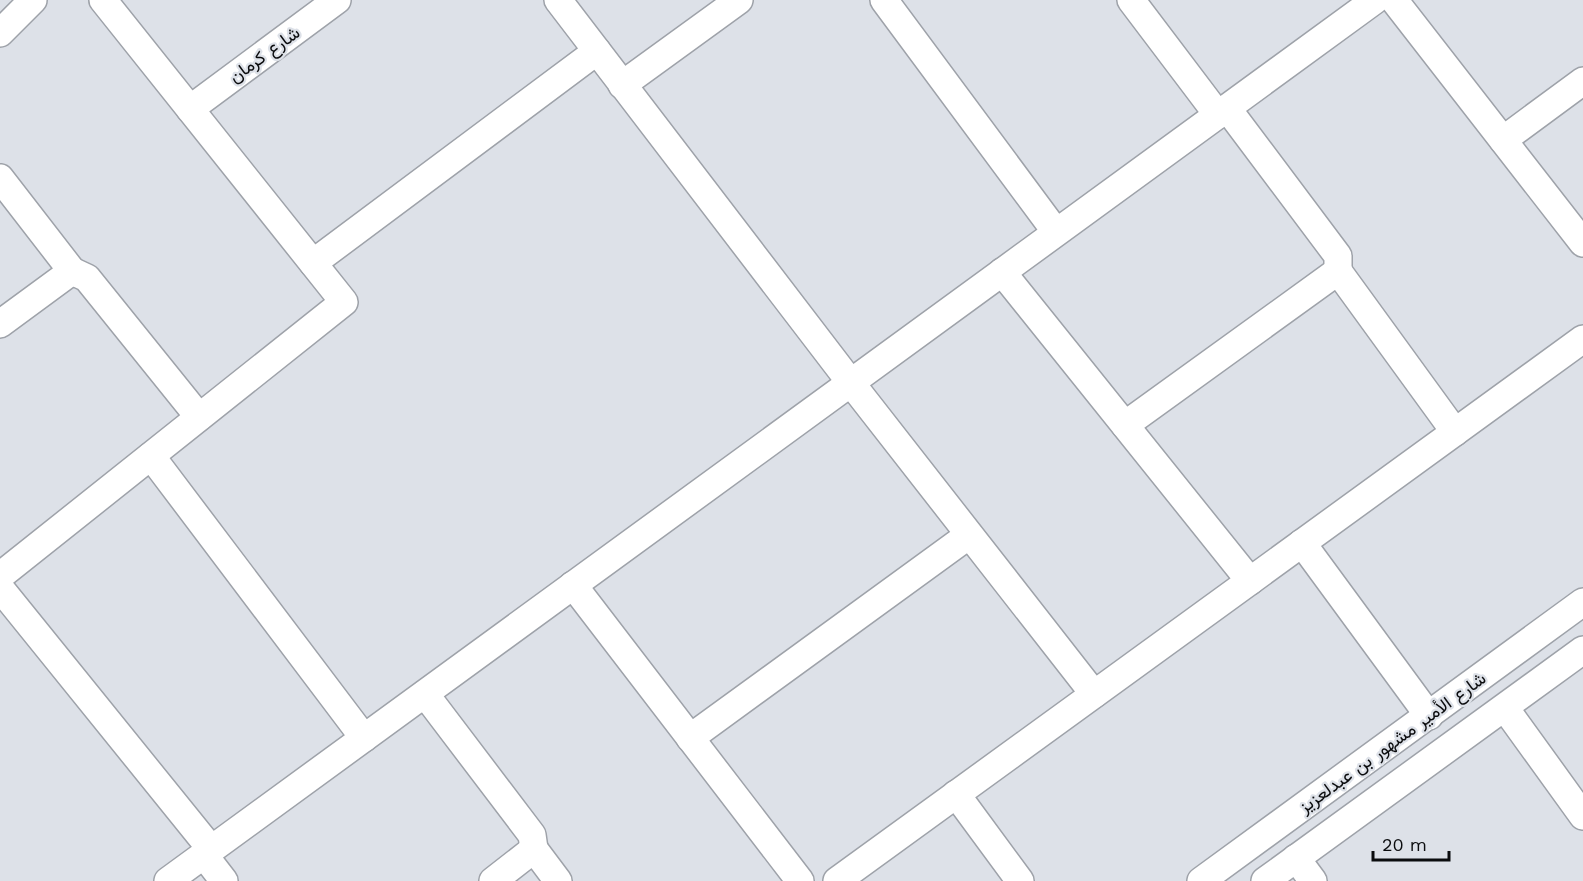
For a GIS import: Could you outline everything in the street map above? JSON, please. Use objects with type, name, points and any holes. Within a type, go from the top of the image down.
[{"type":"street","points":[[0,33],[33,0]]},
{"type":"street","points":[[0,576],[344,302],[103,0]]},
{"type":"street","name":"شارع كرمان","points":[[190,109],[338,0]]},
{"type":"street","points":[[558,0],[851,383],[1094,694]]},
{"type":"street","points":[[622,85],[739,0]]},
{"type":"street","points":[[885,0],[1056,232]]},
{"type":"street","points":[[1131,0],[1338,256],[1338,271],[1455,432]]},
{"type":"street","points":[[168,881],[1375,0]]},
{"type":"street","points":[[1394,0],[1583,243]]},
{"type":"street","points":[[313,263],[597,51]]},
{"type":"street","points":[[1503,140],[1583,81]]},
{"type":"street","points":[[0,178],[72,272],[87,278],[199,417]]},
{"type":"street","points":[[1125,425],[1338,271]]},
{"type":"street","points":[[0,324],[72,272]]},
{"type":"street","points":[[1002,272],[1250,581]]},
{"type":"street","points":[[837,881],[1583,339]]},
{"type":"street","points":[[151,456],[364,738]]},
{"type":"street","points":[[690,738],[969,535]]},
{"type":"street","points":[[1302,543],[1429,716]]},
{"type":"street","points":[[573,585],[800,881]]},
{"type":"street","points":[[0,588],[208,852],[224,881]]},
{"type":"street","name":"شارع الأمير مشهور بن عبدلعزيز","points":[[1201,881],[1583,602]]},
{"type":"street","name":"شارع الأمير مشهور بن عبدلعزيز","points":[[1265,881],[1583,650]]},
{"type":"street","points":[[425,694],[532,835],[534,849],[558,881]]},
{"type":"street","points":[[1505,708],[1583,816]]},
{"type":"street","points":[[956,794],[1020,881]]},
{"type":"street","points":[[493,881],[534,849]]},
{"type":"street","points":[[1296,858],[1313,881]]}]
